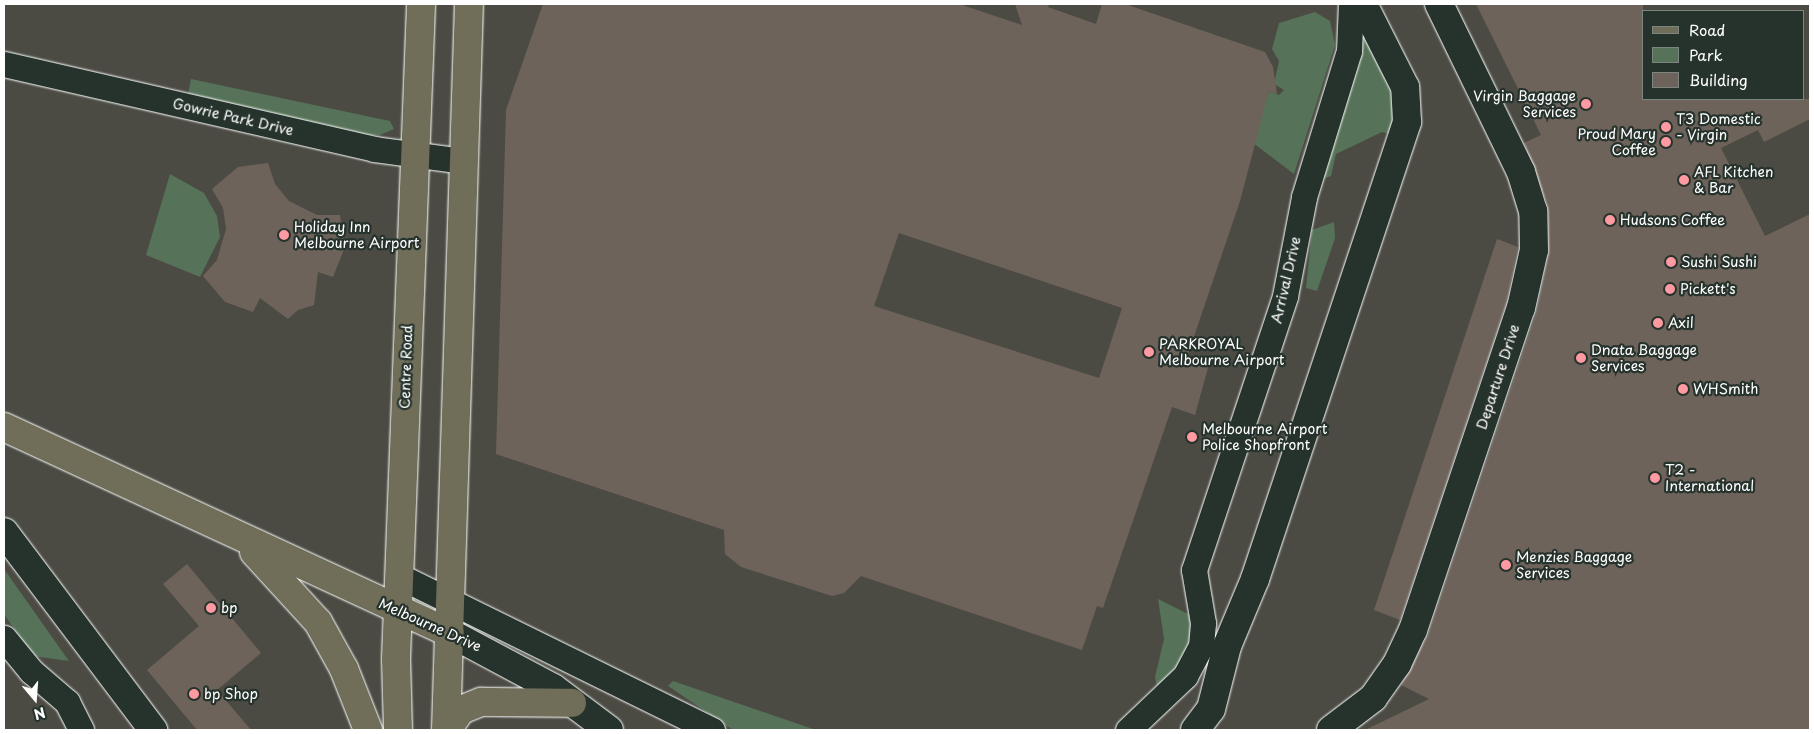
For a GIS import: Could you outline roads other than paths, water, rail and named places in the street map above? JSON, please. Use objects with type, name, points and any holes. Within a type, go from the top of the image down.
[{"type":"main road","name":"Centre Road","points":[[398,730],[399,576],[421,4]]},
{"type":"main road","points":[[446,730],[469,4]]},
{"type":"main road","name":"Melbourne Drive","points":[[4,427],[241,539],[450,633]]},
{"type":"main road","name":"Melbourne Drive","points":[[241,539],[318,622],[344,669],[368,730]]},
{"type":"main road","points":[[446,730],[461,710],[481,702],[572,702]]},
{"type":"street","name":"Arrival Drive","points":[[1128,730],[1174,688],[1193,664],[1201,646],[1203,623],[1194,570],[1285,296],[1304,197],[1350,51],[1351,4]]},
{"type":"street","points":[[1195,730],[1211,709],[1227,646],[1258,570],[1407,122],[1405,87],[1363,4]]},
{"type":"street","name":"Departure Drive","points":[[1331,730],[1373,698],[1410,638],[1523,301],[1534,250],[1533,211],[1521,172],[1440,4]]},
{"type":"street","name":"Gowrie Park Drive","points":[[4,64],[374,149],[463,161]]},
{"type":"street","points":[[4,532],[76,632],[153,730]]},
{"type":"street","name":"Melbourne Drive","points":[[399,576],[712,730]]},
{"type":"street","name":"Melbourne Drive","points":[[450,633],[493,654],[572,702],[609,730]]},
{"type":"street","points":[[4,638],[31,671],[68,702],[81,730]]},
{"type":"place","name":"Virgin Baggage Services","points":[[1586,104]]},
{"type":"place","name":"T3 Domestic - Virgin","points":[[1666,127]]},
{"type":"place","name":"Proud Mary Coffee","points":[[1666,142]]},
{"type":"place","name":"AFL Kitchen & Bar","points":[[1684,180]]},
{"type":"place","name":"Hudsons Coffee","points":[[1610,220]]},
{"type":"place","name":"Holiday Inn Melbourne Airport","points":[[284,235]]},
{"type":"place","name":"Sushi Sushi","points":[[1671,262]]},
{"type":"place","name":"Pickett's","points":[[1670,289]]},
{"type":"place","name":"Axil","points":[[1658,323]]},
{"type":"place","name":"PARKROYAL Melbourne Airport","points":[[1149,352]]},
{"type":"place","name":"Dnata Baggage Services","points":[[1581,358]]},
{"type":"place","name":"WHSmith","points":[[1683,389]]},
{"type":"place","name":"Melbourne Airport Police Shopfront","points":[[1192,437]]},
{"type":"place","name":"T2 - International","points":[[1655,478]]},
{"type":"place","name":"Menzies Baggage Services","points":[[1506,565]]},
{"type":"place","name":"bp","points":[[211,608]]},
{"type":"place","name":"bp Shop","points":[[194,694]]}]
